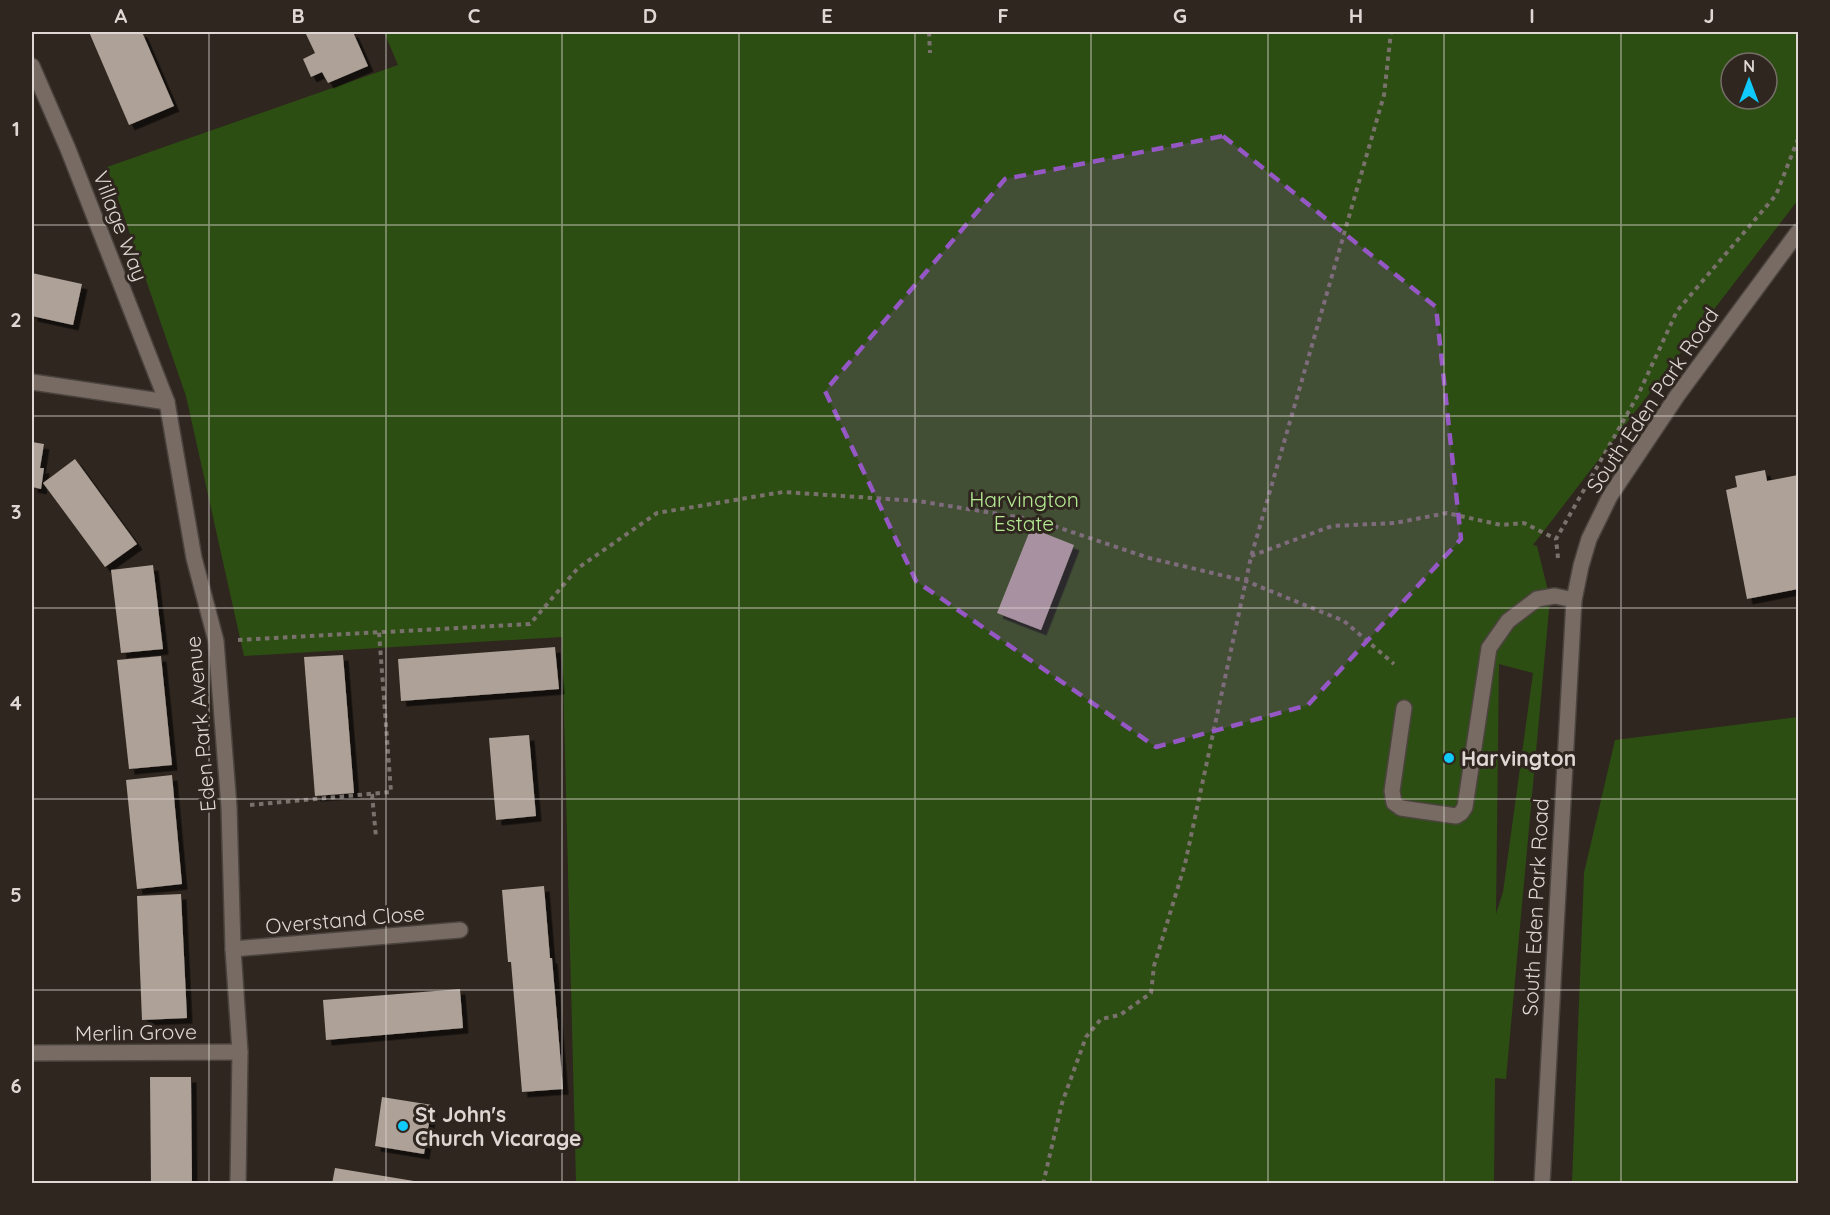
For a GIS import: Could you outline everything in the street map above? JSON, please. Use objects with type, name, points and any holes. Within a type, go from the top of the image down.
[{"type":"street","name":"Village Way","points":[[32,66],[68,149],[167,402]]},
{"type":"street","name":"South Eden Park Road","points":[[1542,1184],[1574,600],[1581,566],[1589,539],[1610,496],[1677,396],[1798,232]]},
{"type":"street","points":[[32,382],[167,402]]},
{"type":"street","name":"Eden Park Avenue","points":[[167,402],[194,558],[216,641],[229,807],[233,949],[240,1052],[238,1184]]},
{"type":"street","points":[[1404,708],[1392,791],[1394,803],[1406,808],[1456,816],[1465,807],[1489,648],[1508,621],[1537,599],[1555,596],[1574,600]]},
{"type":"street","name":"Overstand Close","points":[[233,949],[460,930]]},
{"type":"street","name":"Merlin Grove","points":[[32,1053],[240,1052]]},
{"type":"path","points":[[929,32],[930,53]]},
{"type":"path","points":[[1043,1184],[1062,1103],[1086,1037],[1101,1019],[1120,1015],[1151,993],[1154,966],[1185,864],[1251,557],[1384,95],[1391,32]]},
{"type":"path","points":[[1558,559],[1556,539],[1638,395],[1677,311],[1776,195],[1798,139]]},
{"type":"path","points":[[216,641],[530,624],[578,568],[657,513],[783,492],[918,501],[1036,520],[1149,558],[1246,581],[1344,621],[1394,664]]},
{"type":"path","points":[[1251,557],[1332,526],[1395,523],[1447,513],[1501,525],[1524,523],[1556,539]]},
{"type":"path","points":[[229,807],[391,792],[379,632]]},
{"type":"path","points":[[372,794],[376,837]]},
{"type":"highlighted area","points":[[1223,136],[1436,307],[1461,539],[1308,705],[1156,747],[916,581],[825,391],[1005,179]]},
{"type":"green space","name":"Harvington Estate","points":[[384,32],[1798,32],[1798,200],[1533,545],[1537,546],[1550,599],[1506,1079],[1495,1078],[1494,1183],[576,1183],[562,637],[244,656],[186,396],[107,167],[398,65]],"holes":[[[1499,664],[1533,673],[1503,892],[1496,914]]]},
{"type":"green space","points":[[1798,717],[1798,1183],[1572,1183],[1584,873],[1615,740]]},
{"type":"building","points":[[89,32],[142,32],[174,106],[129,125]]},
{"type":"building","points":[[305,32],[353,32],[368,66],[328,83],[322,72],[311,77],[303,59],[315,53]]},
{"type":"building","points":[[32,273],[82,284],[73,325],[32,316]]},
{"type":"building","points":[[32,442],[44,444],[40,468],[44,468],[41,489],[32,487]]},
{"type":"building","points":[[75,459],[137,544],[105,567],[43,483]]},
{"type":"building","points":[[1765,470],[1767,481],[1798,475],[1798,589],[1747,599],[1726,490],[1737,487],[1735,476]]},
{"type":"building","points":[[1031,528],[1074,545],[1041,630],[997,613]]},
{"type":"building","points":[[153,565],[163,649],[121,653],[111,570]]},
{"type":"building","points":[[555,647],[559,689],[401,701],[398,659]]},
{"type":"building","points":[[343,655],[354,793],[315,796],[304,657]]},
{"type":"building","points":[[161,656],[172,765],[129,769],[117,660]]},
{"type":"building","points":[[529,735],[536,816],[496,820],[489,738]]},
{"type":"building","points":[[172,775],[182,884],[137,889],[126,780]]},
{"type":"building","points":[[544,886],[563,1089],[522,1092],[511,962],[508,962],[502,890]]},
{"type":"building","points":[[181,894],[187,1018],[142,1020],[137,896]]},
{"type":"building","points":[[460,989],[463,1028],[326,1040],[323,1000]]},
{"type":"building","points":[[150,1077],[191,1077],[192,1184],[151,1184]]},
{"type":"building","name":"St John's Church Vicarage","points":[[382,1097],[432,1105],[424,1154],[375,1146]]},
{"type":"building","points":[[335,1168],[420,1182],[420,1184],[332,1184]]},
{"type":"place","name":"Harvington","points":[[1449,758]]},
{"type":"place","name":"St John's Church Vicarage","points":[[403,1126]]}]
